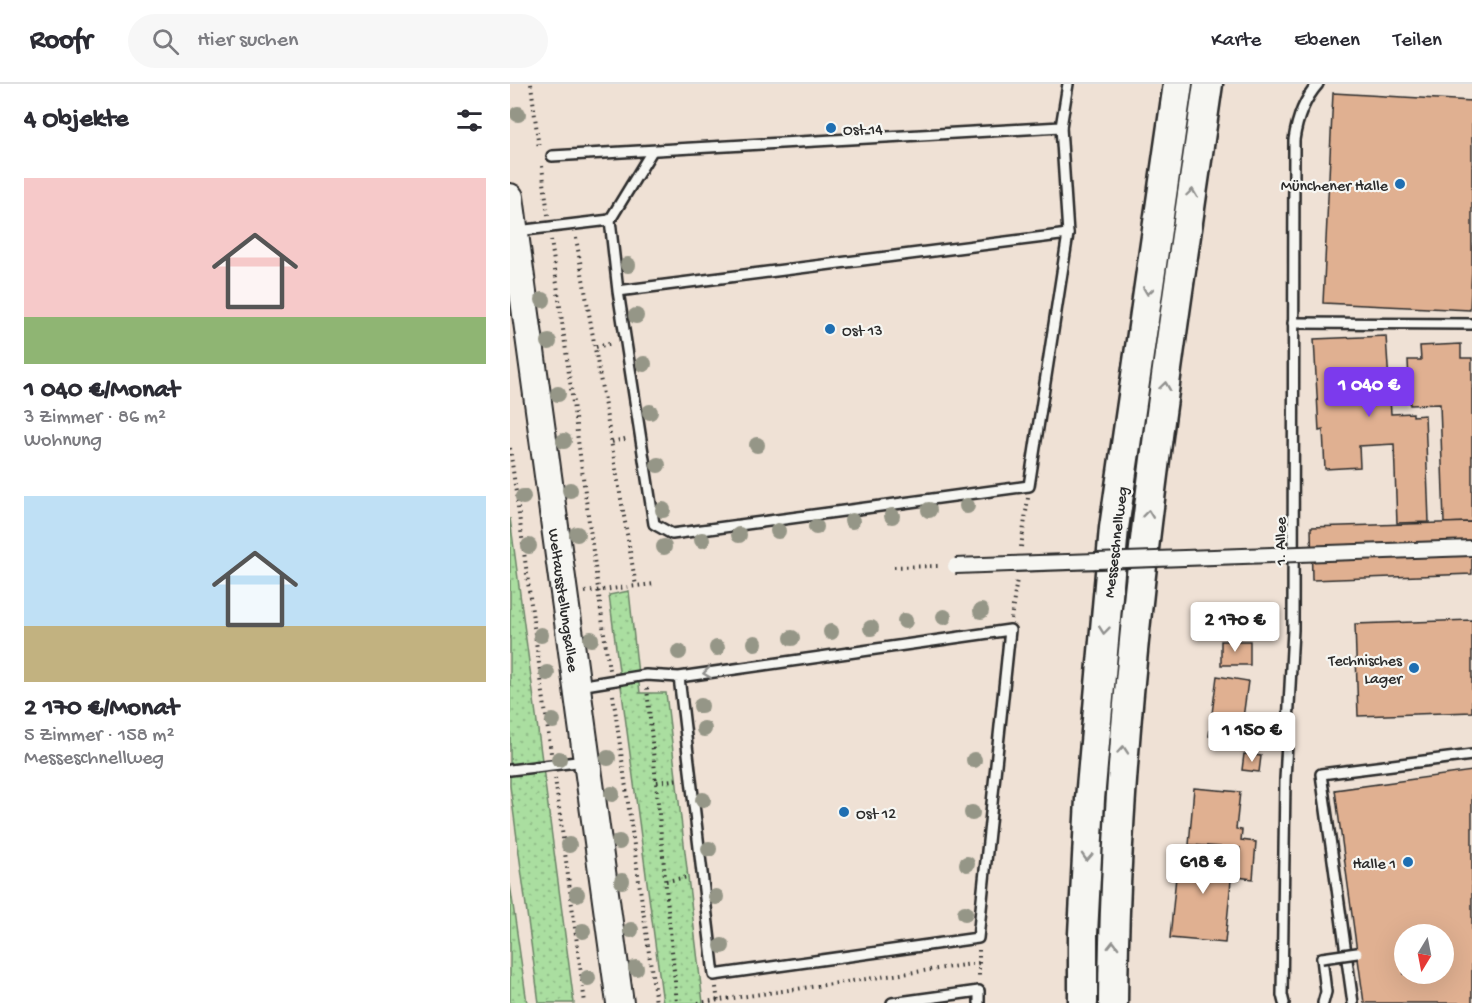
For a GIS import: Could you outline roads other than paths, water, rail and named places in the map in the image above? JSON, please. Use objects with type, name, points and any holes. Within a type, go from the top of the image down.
[{"type":"highway","name":"Messeschnellweg","points":[[1083,1003],[1083,934],[1090,799],[1114,528],[1178,84]]},
{"type":"highway","name":"Messeschnellweg","points":[[1113,1003],[1113,936],[1119,802],[1130,664],[1157,444],[1208,84]]},
{"type":"main road","name":"Weltausstellungsallee","points":[[510,197],[620,1003]]},
{"type":"street","points":[[956,566],[1472,548]]},
{"type":"lane","points":[[652,151],[610,220],[618,291],[654,524],[672,534],[1029,486],[1068,234],[1061,127],[1068,84]]},
{"type":"lane","name":"1. Allee","points":[[1284,1003],[1282,995],[1285,780],[1293,630],[1294,141],[1297,120],[1304,103],[1318,84]]},
{"type":"lane","points":[[552,156],[1061,127]]},
{"type":"lane","points":[[514,231],[610,220]]},
{"type":"lane","points":[[618,291],[1068,234]]},
{"type":"lane","points":[[1293,323],[1472,324]]},
{"type":"lane","points":[[577,686],[646,675],[679,677],[1010,630],[978,938],[714,975],[679,677]]},
{"type":"lane","points":[[1353,1003],[1321,774],[1472,755]]},
{"type":"lane","points":[[510,770],[587,760]]},
{"type":"lane","points":[[1323,1003],[1326,992],[1322,958],[1357,953]]},
{"type":"lane","points":[[892,1003],[979,991],[979,1003]]},
{"type":"place","name":"Ost 14","points":[[831,128]]},
{"type":"place","name":"Münchener Halle","points":[[1400,184]]},
{"type":"place","name":"Ost 13","points":[[830,329]]},
{"type":"place","name":"Technisches Lager","points":[[1414,668]]},
{"type":"place","name":"Ost 12","points":[[844,812]]},
{"type":"place","name":"Halle 1","points":[[1408,862]]}]
